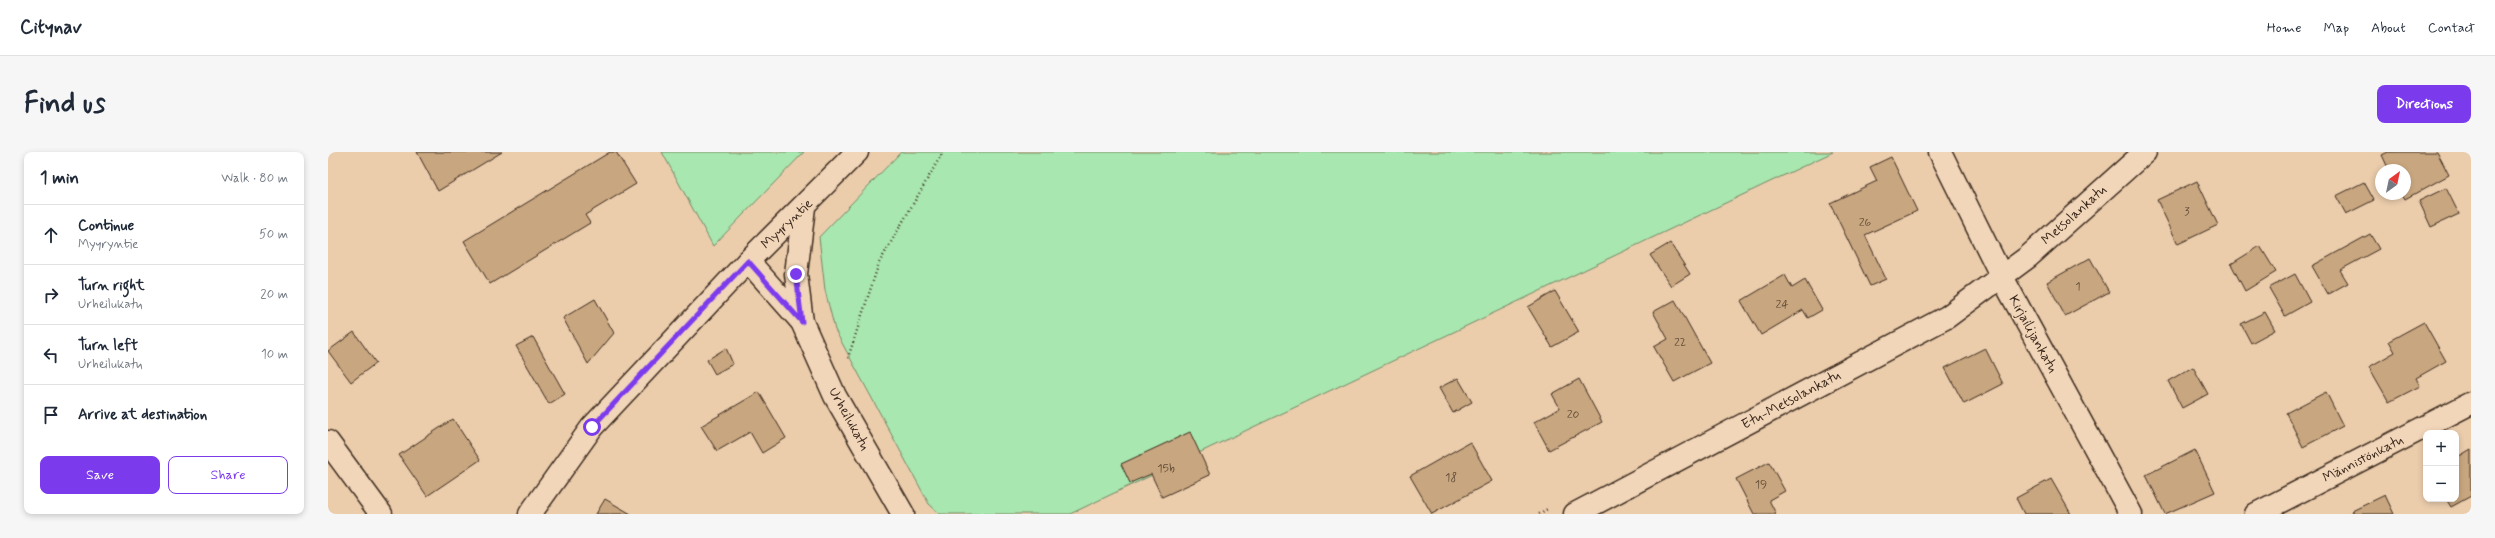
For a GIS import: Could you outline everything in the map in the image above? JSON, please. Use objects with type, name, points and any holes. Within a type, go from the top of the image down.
[{"type":"street","name":"Myyryntie","points":[[530,514],[592,427],[748,261],[804,207],[857,152]]},
{"type":"street","name":"Kirjailijankatu","points":[[1940,152],[2002,277],[2131,514]]},
{"type":"street","name":"Metsolankatu","points":[[2002,277],[2028,257],[2145,152]]},
{"type":"street","name":"Urheilukatu","points":[[804,207],[796,274],[802,322],[835,396],[903,514]]},
{"type":"street","name":"Urheilukatu","points":[[748,261],[802,322]]},
{"type":"street","name":"Etu-Metsolankatu","points":[[1575,514],[1947,317],[2002,277]]},
{"type":"street","name":"Männistönkatu","points":[[2256,514],[2471,403]]},
{"type":"street","points":[[328,442],[380,514]]},
{"type":"path","points":[[846,363],[880,264],[943,152]]},
{"type":"green space","points":[[662,152],[804,152],[713,246]]},
{"type":"green space","points":[[901,152],[1833,152],[1070,514],[940,514],[929,504],[835,330],[825,290],[819,237]]},
{"type":"building","points":[[417,152],[502,152],[438,191]]},
{"type":"building","points":[[610,152],[616,152],[636,184],[585,215],[590,223],[490,284],[464,241]]},
{"type":"building","points":[[2388,152],[2437,152],[2449,175],[2411,196],[2411,164],[2386,164],[2382,155]]},
{"type":"building","points":[[1891,157],[1917,211],[1865,235],[1886,279],[1870,286],[1830,203],[1877,181],[1870,167]]},
{"type":"building","points":[[2197,181],[2218,225],[2178,244],[2157,200]]},
{"type":"building","points":[[2364,182],[2374,200],[2346,214],[2336,196]]},
{"type":"building","points":[[2446,188],[2459,214],[2431,227],[2419,201]]},
{"type":"building","points":[[2370,234],[2379,249],[2340,270],[2348,283],[2328,294],[2312,266]]},
{"type":"building","points":[[1670,243],[1690,274],[1671,286],[1650,255]]},
{"type":"building","points":[[2260,246],[2276,272],[2245,291],[2231,264]]},
{"type":"building","points":[[2090,258],[2109,292],[2065,316],[2047,282]]},
{"type":"building","points":[[2295,274],[2310,302],[2285,316],[2269,288]]},
{"type":"building","points":[[1785,275],[1792,288],[1805,280],[1822,310],[1808,318],[1803,310],[1761,335],[1741,301]]},
{"type":"building","points":[[1555,291],[1579,332],[1552,347],[1528,307]]},
{"type":"building","points":[[595,299],[614,333],[588,364],[563,318]]},
{"type":"building","points":[[1675,300],[1710,363],[1674,382],[1654,347],[1668,339],[1653,312]]},
{"type":"building","points":[[2265,312],[2275,330],[2251,343],[2241,324]]},
{"type":"building","points":[[2424,322],[2446,361],[2416,378],[2420,386],[2389,402],[2369,367],[2395,352],[2389,341]]},
{"type":"building","points":[[354,332],[376,363],[351,382],[328,351]]},
{"type":"building","points":[[533,337],[565,394],[549,404],[516,346]]},
{"type":"building","points":[[726,348],[733,364],[715,374],[707,360]]},
{"type":"building","points":[[1985,348],[2003,384],[1964,404],[1945,368]]},
{"type":"building","points":[[2193,367],[2208,394],[2182,408],[2168,381]]},
{"type":"building","points":[[1458,378],[1472,402],[1453,413],[1439,388]]},
{"type":"building","points":[[1579,379],[1602,422],[1549,450],[1534,422],[1560,408],[1552,394]]},
{"type":"building","points":[[759,392],[786,438],[762,453],[750,432],[717,451],[701,426]]},
{"type":"building","points":[[2326,392],[2343,426],[2303,447],[2286,413]]},
{"type":"building","points":[[453,419],[480,460],[427,496],[399,455]]},
{"type":"building","points":[[1190,432],[1210,475],[1162,497],[1151,474],[1130,483],[1121,464]]},
{"type":"building","points":[[1470,442],[1492,481],[1432,514],[1410,476]]},
{"type":"building","points":[[2471,449],[2471,496],[2451,507],[2448,502],[2459,502],[2459,456]]},
{"type":"building","points":[[2195,450],[2215,492],[2165,514],[2146,475]]},
{"type":"building","points":[[1769,462],[1785,491],[1769,500],[1776,514],[1754,514],[1736,479]]},
{"type":"building","points":[[2051,479],[2071,514],[2024,514],[2016,498]]},
{"type":"building","points":[[2385,495],[2394,514],[2354,514],[2352,511]]},
{"type":"building","points":[[605,499],[631,514],[596,514]]},
{"type":"route","points":[[592,427],[748,261],[802,322],[796,274]]}]
